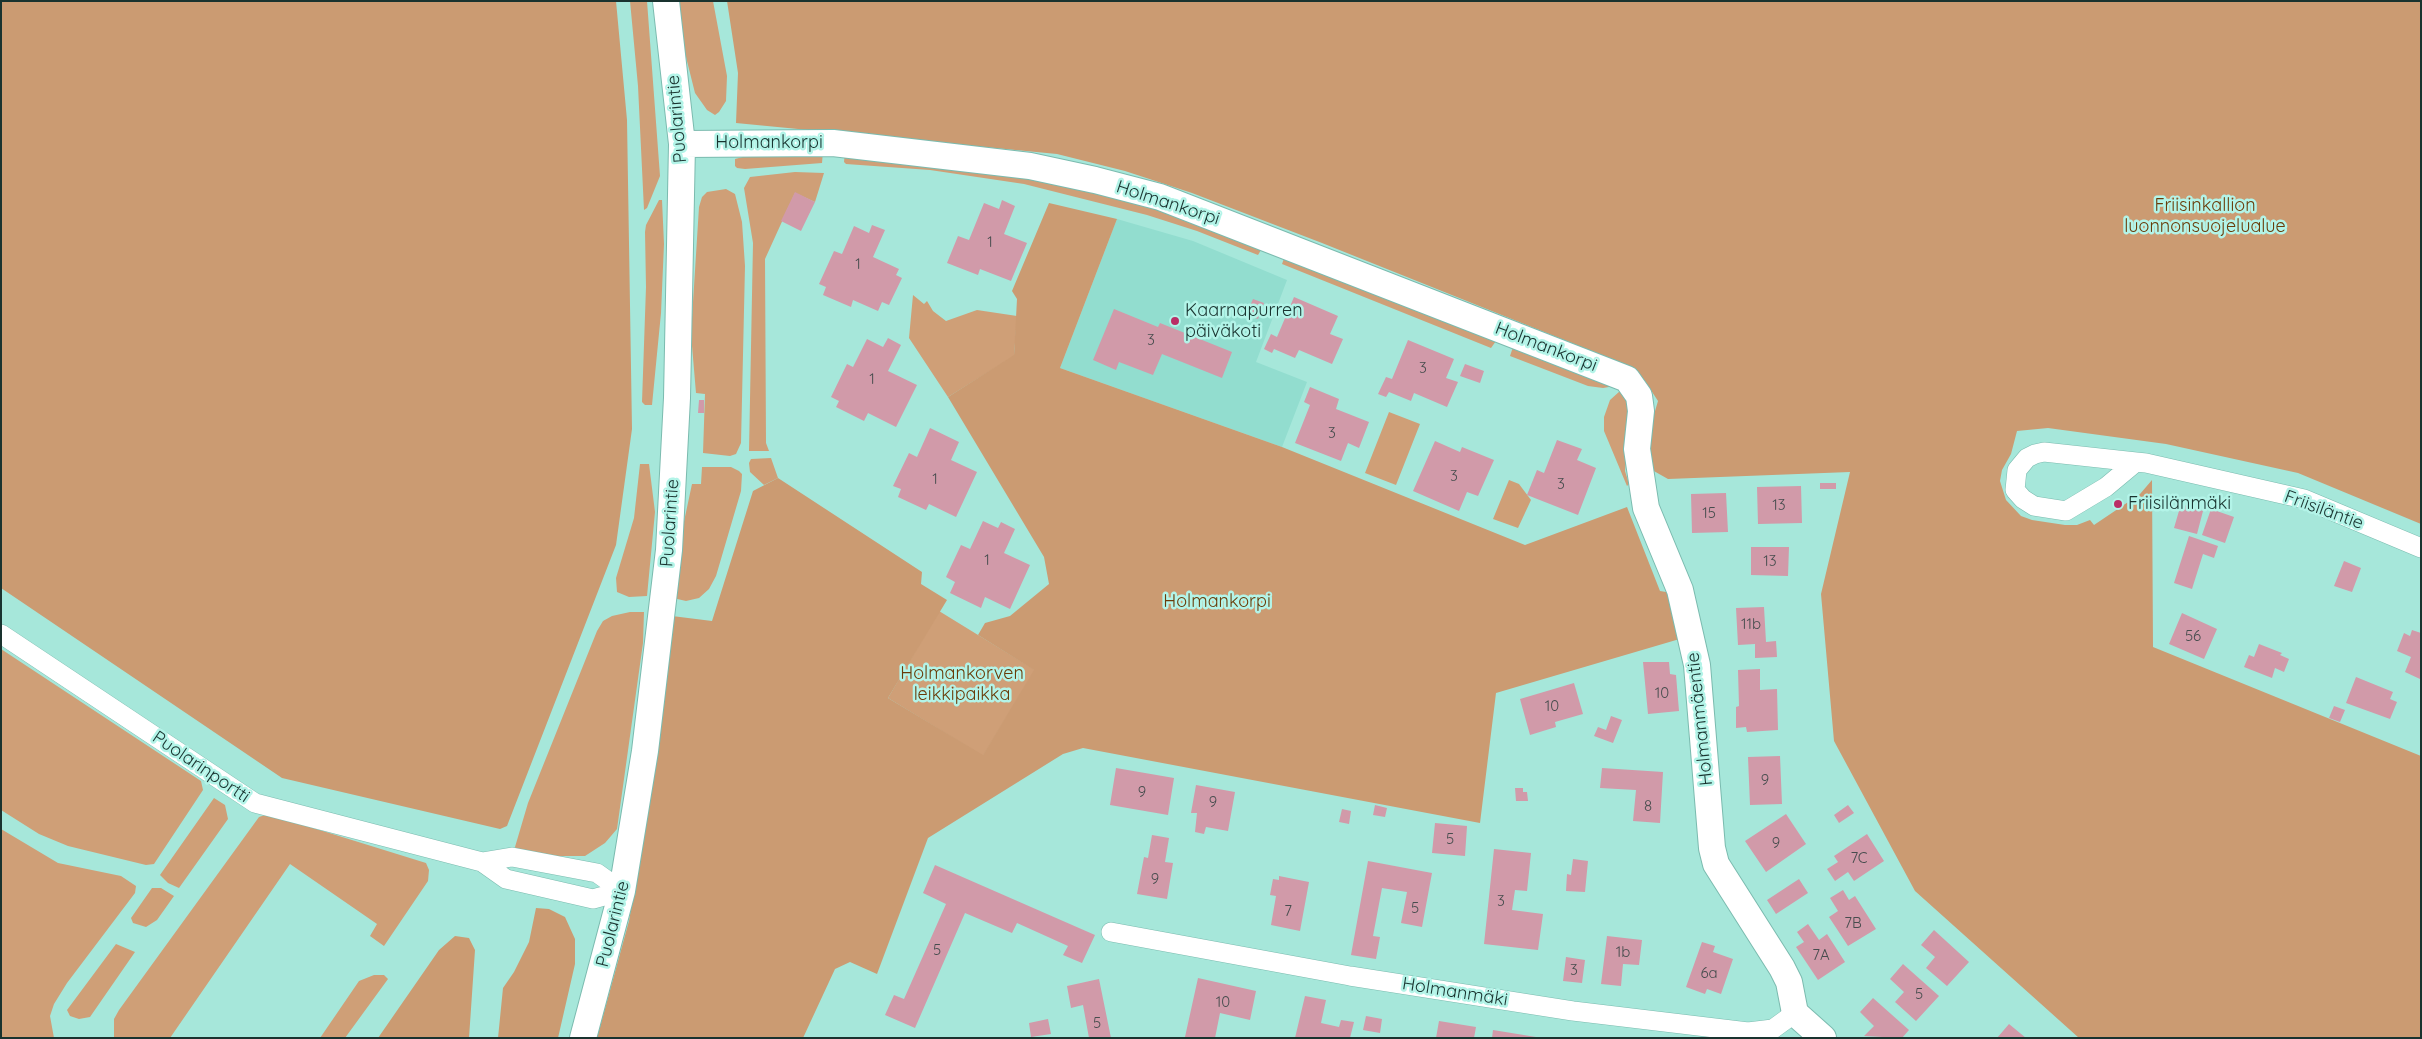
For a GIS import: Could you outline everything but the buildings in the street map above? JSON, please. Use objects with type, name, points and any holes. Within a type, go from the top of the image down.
[{"type":"street","name":"Puolarintie","points":[[583,1038],[622,891],[645,751],[669,550],[677,398],[682,144],[666,1]]},
{"type":"street","name":"Holmankorpi","points":[[682,144],[833,143],[1030,166],[1095,180],[1169,200],[1627,379]]},
{"type":"street","name":"Holmanmäentie","points":[[1627,379],[1640,396],[1641,410],[1637,449],[1646,508],[1680,590],[1697,665],[1712,848],[1716,864],[1789,982],[1795,1013]]},
{"type":"street","name":"Friisiläntie","points":[[2136,462],[2106,487],[2066,511],[2034,506],[2022,499],[2015,490],[2017,470],[2028,458],[2035,454],[2044,452],[2136,462],[2304,499],[2421,548]]},
{"type":"street","name":"Puolarinportti","points":[[1,634],[255,803],[482,862],[506,879],[593,899],[622,891]]},
{"type":"street","name":"Puolarinportti","points":[[482,862],[512,857],[597,873],[622,891]]},
{"type":"street","name":"Holmanmäki","points":[[1111,932],[1350,976],[1573,1010],[1739,1031],[1748,1032],[1773,1029],[1795,1013]]},
{"type":"street","points":[[1795,1013],[1823,1038]]},
{"type":"shaded area","name":"Kaarnapurren päiväkoti","points":[[1117,219],[1193,241],[1287,280],[1256,362],[1307,382],[1282,447],[1060,368]]},
{"type":"green space","points":[[1,1],[616,1],[627,120],[632,429],[616,545],[507,826],[500,829],[282,778],[1,588]]},
{"type":"green space","points":[[630,1],[647,1],[660,176],[647,208],[644,210],[638,86]]},
{"type":"green space","points":[[676,1],[713,1],[727,76],[726,101],[715,115],[707,110],[695,93],[682,41]]},
{"type":"green space","name":"Friisinkallion luonnonsuojelualue","points":[[727,1],[2421,1],[2421,524],[2298,473],[2166,444],[2048,428],[2017,431],[2011,454],[2002,470],[2000,481],[2006,500],[2021,516],[2032,520],[2065,525],[2077,525],[2090,520],[2094,525],[2140,494],[2152,480],[2153,647],[2421,756],[2421,1038],[2079,1038],[1915,891],[1834,741],[1821,594],[1850,472],[1668,479],[1645,466],[1645,445],[1658,401],[1645,381],[1624,364],[1322,243],[1192,193],[1125,171],[1057,154],[736,123],[738,73]]},
{"type":"green space","points":[[823,151],[822,163],[745,169],[735,166],[735,159],[762,152]]},
{"type":"green space","points":[[845,151],[1022,171],[1157,202],[1261,250],[1258,255],[1197,231],[1147,215],[1024,184],[930,170],[846,164],[844,162]]},
{"type":"green space","points":[[795,172],[824,173],[815,202],[795,193],[765,259],[766,443],[769,451],[749,451],[753,243],[744,188],[750,177]]},
{"type":"green space","points":[[726,189],[735,194],[742,222],[745,266],[741,443],[736,454],[730,456],[703,453],[705,394],[696,393],[691,334],[699,207],[702,197],[707,192]]},
{"type":"green space","points":[[659,200],[662,200],[664,244],[661,313],[652,405],[645,405],[642,402],[646,287],[645,232],[646,225]]},
{"type":"green space","name":"Holmankorpi","points":[[1049,203],[1117,219],[1060,368],[1282,447],[1525,545],[1627,507],[1660,591],[1672,593],[1683,638],[1496,693],[1480,823],[1083,748],[1063,754],[928,838],[877,974],[850,962],[835,969],[803,1038],[597,1038],[629,921],[649,798],[672,616],[712,621],[753,491],[778,478],[922,572],[921,584],[947,600],[888,698],[983,755],[1034,670],[978,635],[985,623],[1010,616],[1049,584],[1044,557],[948,397],[1014,355],[1017,299],[1012,291]]},
{"type":"green space","points":[[1286,253],[1496,341],[1491,348],[1282,264]]},
{"type":"green space","points":[[913,295],[924,304],[927,301],[933,311],[946,321],[977,310],[1017,316],[1014,356],[948,397],[909,338]]},
{"type":"green space","points":[[1513,347],[1611,383],[1609,387],[1603,388],[1588,386],[1510,356]]},
{"type":"green space","points":[[1620,391],[1631,406],[1625,471],[1629,484],[1627,486],[1604,431],[1604,417],[1610,400]]},
{"type":"green space","points":[[1389,412],[1420,424],[1396,485],[1365,473]]},
{"type":"green space","points":[[771,458],[778,478],[764,485],[750,472],[749,463],[751,459]]},
{"type":"green space","points":[[640,464],[649,464],[655,512],[647,596],[629,597],[617,592],[616,578],[634,518]]},
{"type":"green space","points":[[702,467],[731,467],[739,471],[742,474],[741,491],[716,576],[709,589],[699,598],[686,601],[673,598],[676,559],[692,484],[701,484]]},
{"type":"green space","points":[[1509,480],[1519,484],[1531,500],[1518,528],[1493,519]]},
{"type":"green space","name":"Holmankorven leikkipaikka","points":[[939,611],[1035,670],[983,756],[888,698]]},
{"type":"green space","points":[[630,612],[644,612],[643,643],[617,829],[605,843],[585,856],[550,856],[517,852],[515,847],[528,803],[597,631],[603,621],[612,616]]},
{"type":"green space","points":[[1,649],[201,781],[203,790],[154,864],[146,865],[68,846],[39,834],[1,810]]},
{"type":"green space","points":[[214,798],[225,805],[228,819],[179,888],[168,883],[160,875]]},
{"type":"green space","points":[[268,814],[426,863],[429,870],[428,881],[384,946],[370,936],[377,924],[290,864],[170,1038],[114,1038],[114,1019],[119,1010],[259,817]]},
{"type":"green space","points":[[1,829],[58,863],[121,876],[136,886],[135,893],[67,983],[54,1004],[50,1016],[54,1038],[1,1038]]},
{"type":"green space","points":[[152,888],[161,888],[174,896],[157,920],[146,927],[133,923],[131,918]]},
{"type":"green space","points":[[536,908],[549,909],[565,917],[575,939],[575,964],[558,1038],[498,1038],[503,988],[514,972],[529,942]]},
{"type":"green space","points":[[455,936],[469,938],[475,950],[469,1038],[378,1038],[439,950]]},
{"type":"green space","points":[[116,944],[135,952],[90,1017],[79,1019],[70,1016],[67,1010]]},
{"type":"green space","points":[[374,975],[384,975],[388,979],[345,1038],[320,1038],[359,981]]},
{"type":"place","name":"Kaarnapurren päiväkoti","points":[[1175,321]]},
{"type":"place","name":"Friisilänmäki","points":[[2118,504]]}]
